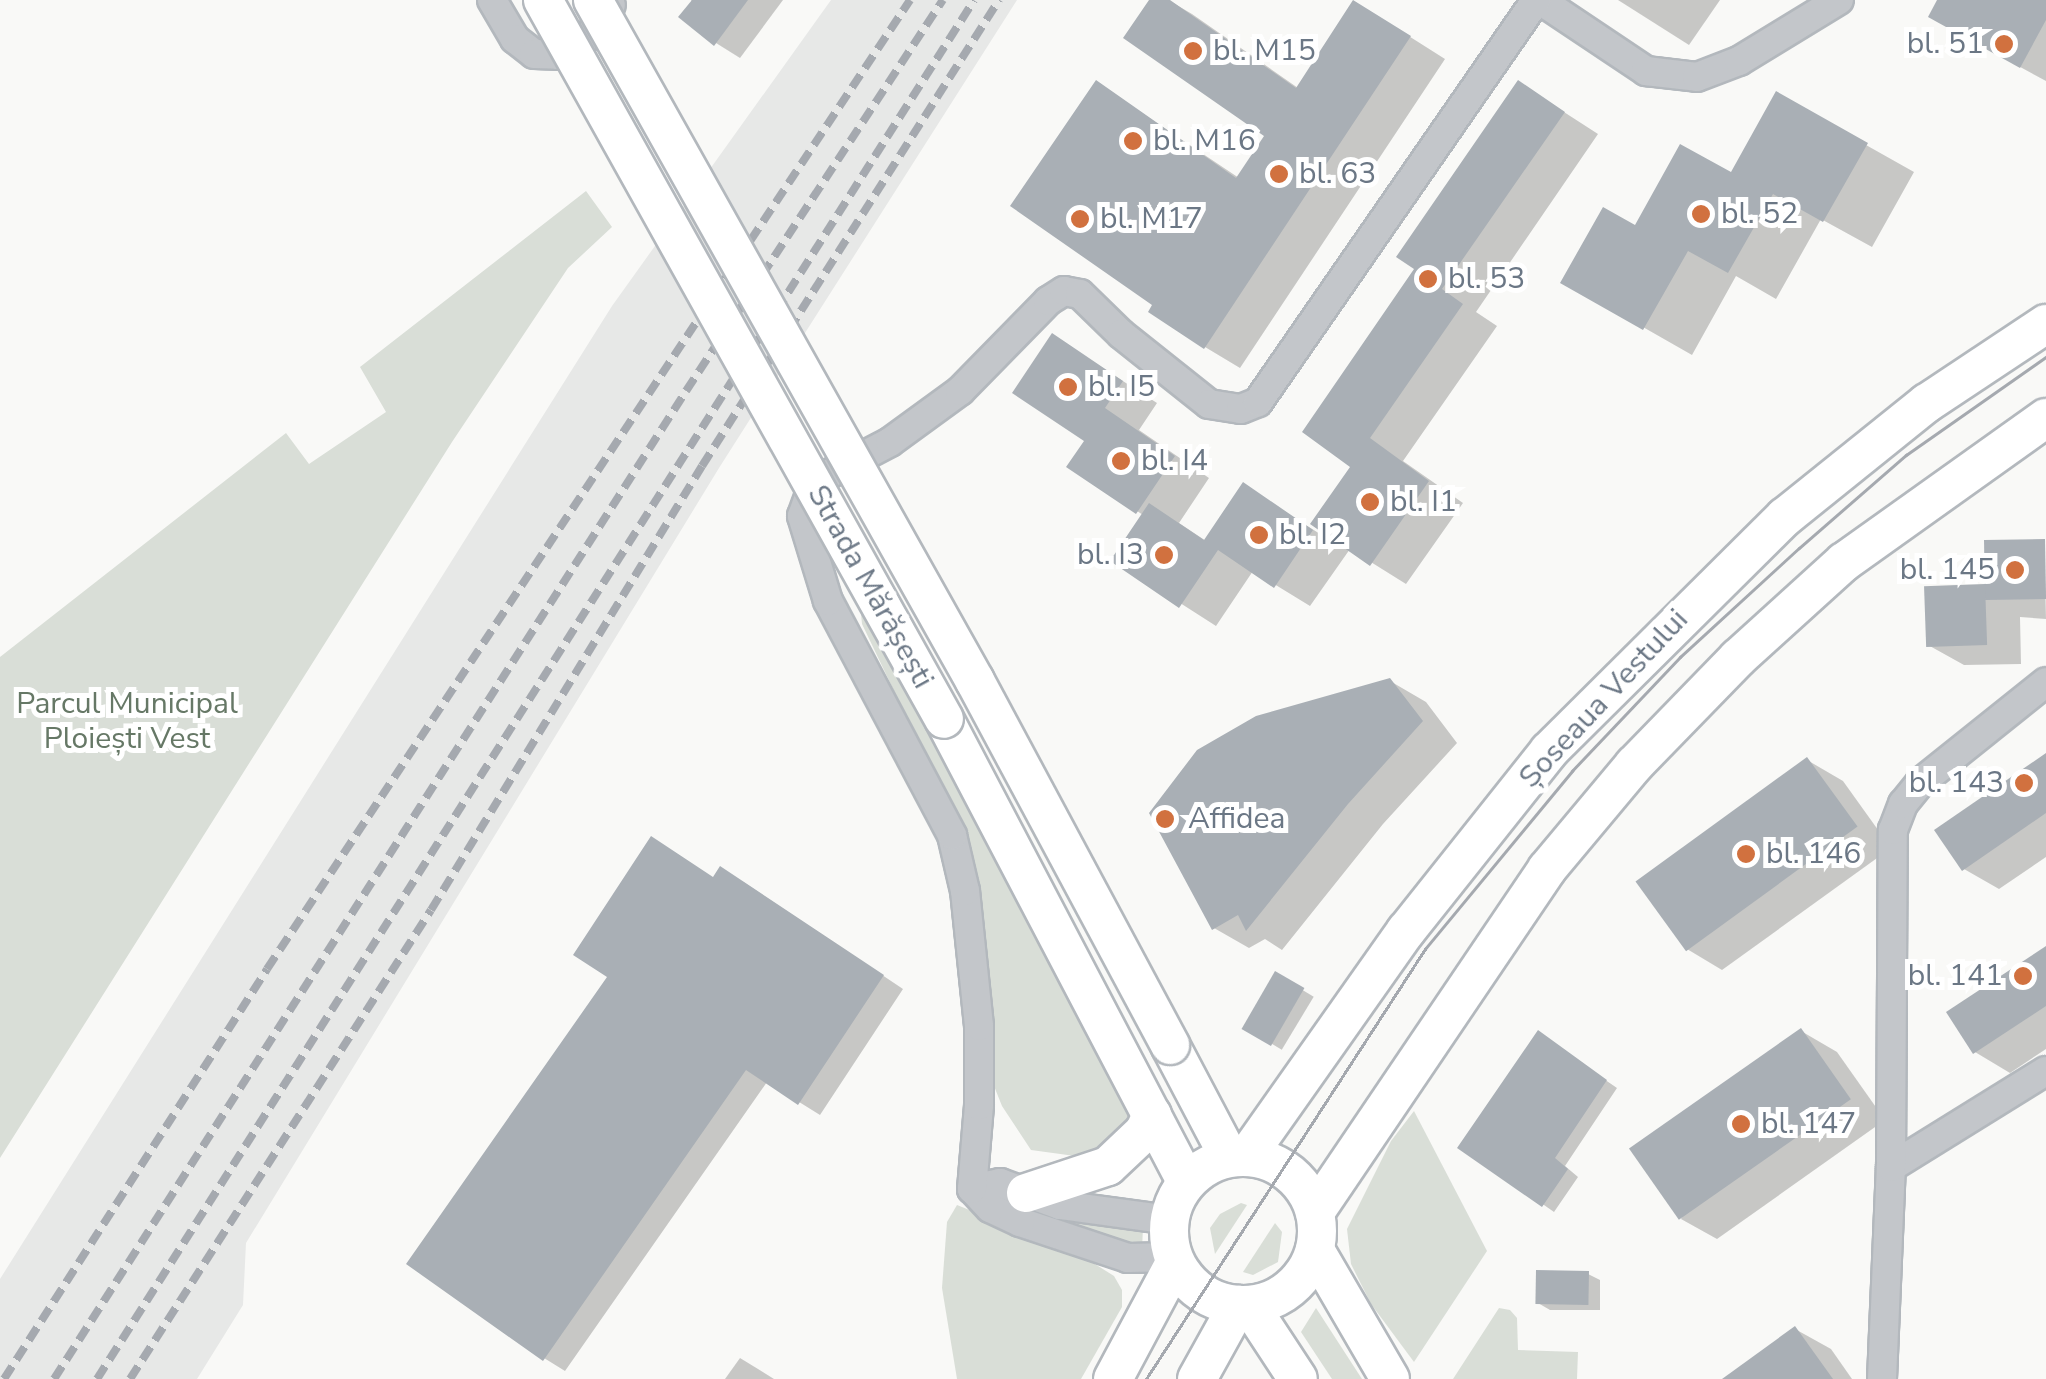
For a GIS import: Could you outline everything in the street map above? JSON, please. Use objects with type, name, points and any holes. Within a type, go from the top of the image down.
[{"type":"main road","name":"Strada Mărășești","points":[[544,0],[944,719],[1186,1181]]},
{"type":"main road","name":"Strada Mărășești","points":[[593,0],[975,680],[1170,1045],[1238,1157]]},
{"type":"main road","name":"Șoseaua Vestului","points":[[1186,1181],[1238,1157],[1394,947],[1549,750],[1676,619],[1785,517],[1927,403],[2046,324]]},
{"type":"main road","points":[[1315,1212],[1547,869],[1634,765],[1738,658],[1844,562],[2046,418]]},
{"type":"main road","points":[[1026,1193],[1108,1166],[1144,1132],[1152,1115]]},
{"type":"main road","points":[[1197,1379],[1244,1306],[1291,1288],[1306,1270],[1315,1250],[1315,1212],[1308,1194],[1289,1172],[1238,1157]]},
{"type":"main road","points":[[1112,1379],[1172,1247],[1186,1181]]},
{"type":"main road","points":[[1172,1247],[1200,1292],[1244,1306],[1298,1379]]},
{"type":"main road","points":[[1315,1250],[1390,1379]]},
{"type":"street","points":[[492,0],[515,39],[534,54],[558,55],[589,36],[612,0]]},
{"type":"street","points":[[1172,1247],[1128,1258],[1020,1222],[990,1208],[972,1189],[980,1105],[979,1026],[965,891],[952,835],[828,601],[802,516],[808,497],[827,475],[890,442],[960,391],[1048,301],[1064,292],[1080,294],[1121,334],[1210,404],[1242,409],[1258,402],[1538,0],[1646,70],[1696,77],[1739,61],[1839,0]]},
{"type":"street","points":[[1882,1379],[1891,1168],[1893,830],[1903,804],[1920,783],[2046,682]]},
{"type":"street","points":[[1891,1168],[2046,1071]]},
{"type":"street","points":[[972,1189],[1000,1183],[1172,1247]]},
{"type":"shaded area","points":[[831,0],[1017,0],[719,468],[246,1243],[243,1305],[197,1379],[0,1379],[0,1279],[612,306]]},
{"type":"green space","name":"Parcul Municipal Ploiești Vest","points":[[586,191],[612,227],[568,268],[452,442],[0,1158],[0,657],[286,433],[309,464],[386,412],[360,367]]},
{"type":"green space","points":[[859,594],[900,608],[975,735],[1149,1098],[1097,1159],[1031,1150],[1002,1106],[988,1071],[962,833],[862,624]]},
{"type":"green space","points":[[1414,1111],[1487,1251],[1414,1362],[1371,1304],[1351,1264],[1347,1229],[1391,1141]]},
{"type":"green space","points":[[1241,1203],[1247,1205],[1215,1254],[1210,1228],[1220,1214]]},
{"type":"green space","points":[[957,1205],[1079,1254],[1114,1276],[1122,1290],[1122,1307],[1081,1379],[957,1379],[942,1288],[947,1222]]},
{"type":"green space","points":[[1043,1212],[1143,1226],[1142,1251]]},
{"type":"green space","points":[[1275,1223],[1282,1232],[1278,1262],[1253,1275],[1243,1272]]},
{"type":"green space","points":[[1316,1308],[1362,1379],[1332,1379],[1301,1332]]},
{"type":"green space","points":[[1499,1308],[1510,1310],[1517,1318],[1518,1350],[1578,1352],[1577,1379],[1453,1379]]},
{"type":"building","points":[[692,0],[748,0],[714,46],[678,17]]},
{"type":"building","points":[[1149,0],[1170,0],[1296,88],[1353,0],[1411,36],[1204,349],[1148,312],[1152,305],[1010,206],[1096,80],[1236,178],[1264,136],[1123,38]]},
{"type":"building","name":"bl. 51","points":[[1937,0],[2046,0],[2046,20],[2020,68],[1928,17]]},
{"type":"building","name":"bl. 53","points":[[1518,80],[1565,112],[1442,289],[1463,304],[1370,438],[1429,481],[1370,566],[1310,524],[1350,467],[1302,432],[1414,269],[1396,257]]},
{"type":"building","name":"bl. 52","points":[[1776,91],[1868,143],[1823,222],[1773,194],[1728,273],[1688,251],[1643,330],[1560,283],[1603,207],[1635,225],[1680,144],[1731,172]]},
{"type":"building","points":[[1052,333],[1123,381],[1105,408],[1175,456],[1136,514],[1066,467],[1084,441],[1012,393]]},
{"type":"building","points":[[1243,482],[1313,530],[1274,588],[1218,550],[1179,608],[1110,561],[1149,503],[1204,540]]},
{"type":"building","points":[[2045,539],[2046,599],[1985,600],[1984,540]]},
{"type":"building","points":[[1985,584],[1987,645],[1926,647],[1924,586]]},
{"type":"building","points":[[1390,678],[1423,721],[1348,804],[1246,931],[1238,915],[1212,930],[1149,813],[1197,750],[1256,716]]},
{"type":"building","name":"bl. 143","points":[[2046,753],[2046,813],[1962,871],[1934,830]]},
{"type":"building","name":"bl. 146","points":[[1807,757],[1858,827],[1686,951],[1635,882]]},
{"type":"building","points":[[651,836],[713,877],[720,866],[884,975],[798,1105],[746,1070],[543,1361],[406,1264],[607,977],[573,955]]},
{"type":"building","name":"bl. 141","points":[[2046,946],[2046,1006],[1973,1054],[1946,1012]]},
{"type":"building","points":[[1275,971],[1304,988],[1271,1046],[1242,1029]]},
{"type":"building","name":"bl. 147","points":[[1801,1028],[1851,1099],[1679,1220],[1629,1148]]},
{"type":"building","points":[[1538,1030],[1607,1080],[1555,1158],[1568,1169],[1542,1207],[1457,1148]]},
{"type":"building","points":[[1536,1270],[1589,1271],[1588,1305],[1535,1304]]},
{"type":"building","points":[[1795,1326],[1833,1379],[1722,1379]]},
{"type":"tram line","points":[[1146,1379],[1425,949],[1572,771],[1680,657],[1799,548],[1906,455],[2046,357]]},
{"type":"railway","points":[[4,1379],[267,969],[910,0]]},
{"type":"railway","points":[[54,1379],[686,391],[943,0]]},
{"type":"railway","points":[[97,1379],[974,0]]},
{"type":"railway","points":[[130,1379],[431,910],[702,466],[999,0]]},
{"type":"place","name":"bl. 51","points":[[2004,44]]},
{"type":"place","name":"bl. M15","points":[[1193,51]]},
{"type":"place","name":"bl. M16","points":[[1133,141]]},
{"type":"place","name":"bl. 63","points":[[1279,174]]},
{"type":"place","name":"bl. 52","points":[[1701,214]]},
{"type":"place","name":"bl. M17","points":[[1080,219]]},
{"type":"place","name":"bl. 53","points":[[1428,279]]},
{"type":"place","name":"bl. I5","points":[[1068,387]]},
{"type":"place","name":"bl. I4","points":[[1121,461]]},
{"type":"place","name":"bl. I1","points":[[1370,502]]},
{"type":"place","name":"bl. I2","points":[[1259,535]]},
{"type":"place","name":"bl. I3","points":[[1164,555]]},
{"type":"place","name":"bl. 145","points":[[2015,570]]},
{"type":"place","name":"bl. 143","points":[[2024,783]]},
{"type":"place","name":"Affidea","points":[[1165,819]]},
{"type":"place","name":"bl. 146","points":[[1746,854]]},
{"type":"place","name":"bl. 141","points":[[2023,976]]},
{"type":"place","name":"bl. 147","points":[[1741,1124]]}]
